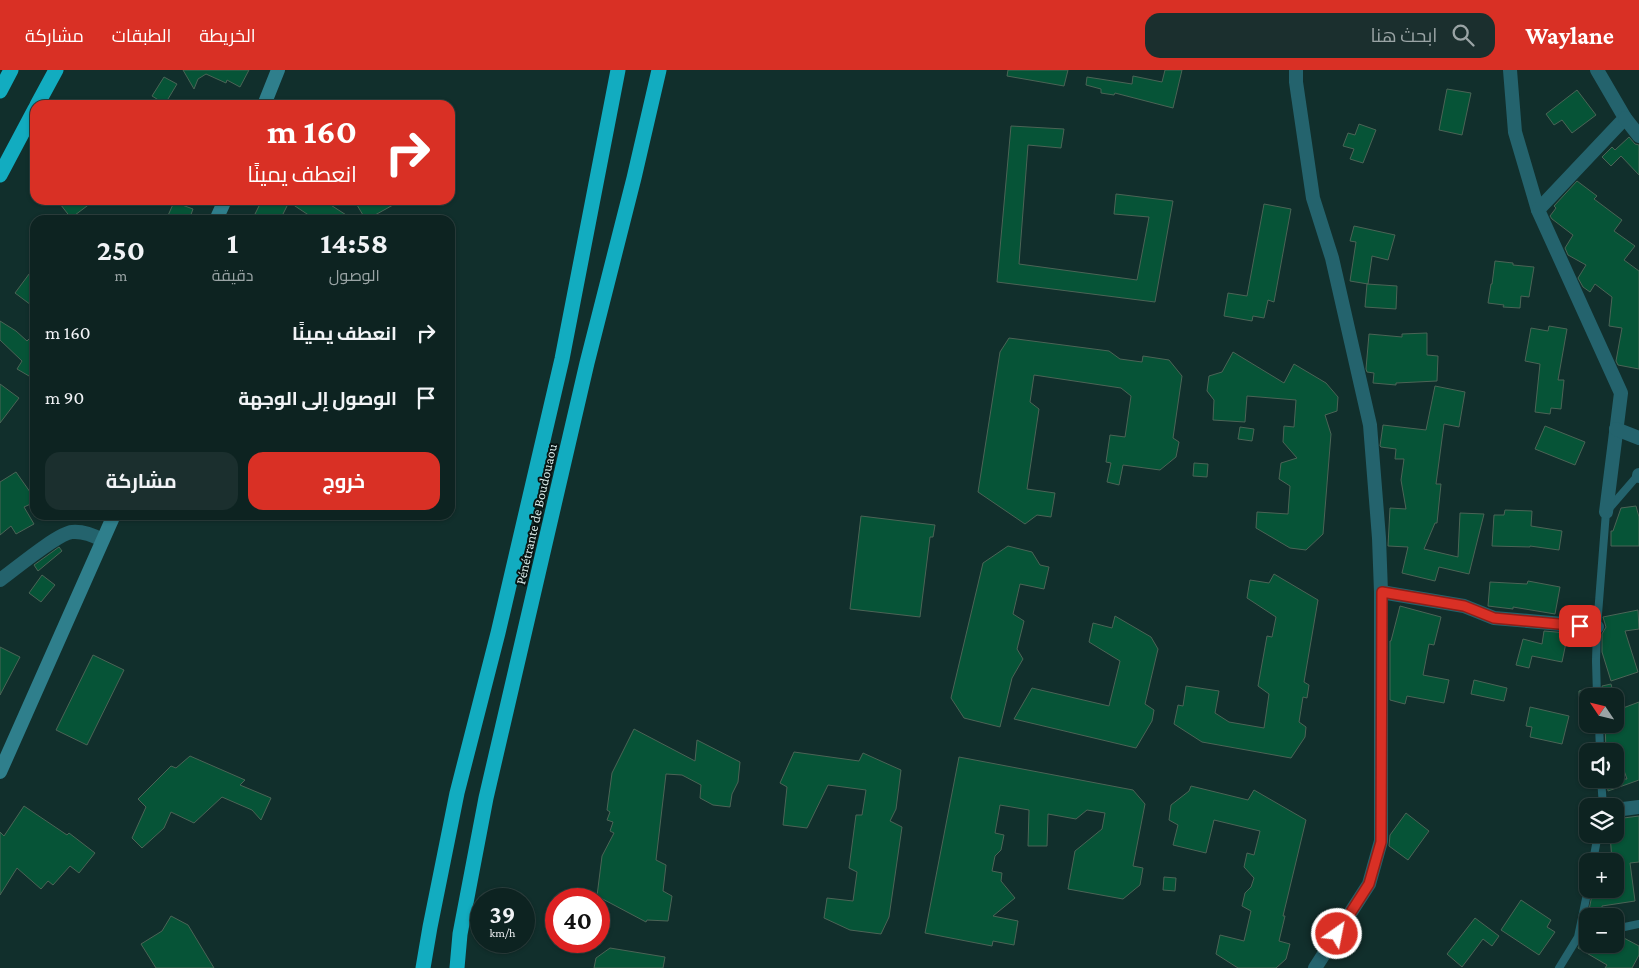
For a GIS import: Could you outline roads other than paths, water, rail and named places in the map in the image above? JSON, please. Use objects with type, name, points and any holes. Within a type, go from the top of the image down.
[{"type":"highway","points":[[0,91],[11,70]]},
{"type":"highway","points":[[40,100],[56,70]]},
{"type":"highway","name":"Pénétrante de Boudouaou","points":[[457,968],[460,934],[486,798],[587,363],[658,70]]},
{"type":"highway","name":"Pénétrante de Boudouaou","points":[[423,968],[457,793],[498,633],[562,359],[617,71]]},
{"type":"highway","points":[[0,176],[30,119]]},
{"type":"main road","points":[[266,100],[278,70]]},
{"type":"main road","points":[[0,772],[112,520]]},
{"type":"street","points":[[1296,70],[1296,82],[1313,198],[1332,258],[1370,425],[1382,592],[1381,842],[1369,884],[1315,968]]},
{"type":"street","points":[[1510,70],[1515,132],[1538,210],[1621,393],[1606,512]]},
{"type":"street","points":[[1597,70],[1624,118],[1639,136]]},
{"type":"street","points":[[1538,210],[1624,118]]},
{"type":"street","points":[[1616,429],[1639,438]]},
{"type":"street","points":[[0,580],[46,545],[71,532],[90,533],[102,540]]},
{"type":"street","points":[[1382,592],[1464,606],[1494,618],[1597,627]]},
{"type":"street","points":[[1624,809],[1639,807]]},
{"type":"lane","points":[[1598,688],[1597,627],[1606,512],[1639,475]]},
{"type":"lane","points":[[1559,968],[1578,937],[1586,898]]},
{"type":"lane","points":[[1624,927],[1639,924]]}]
